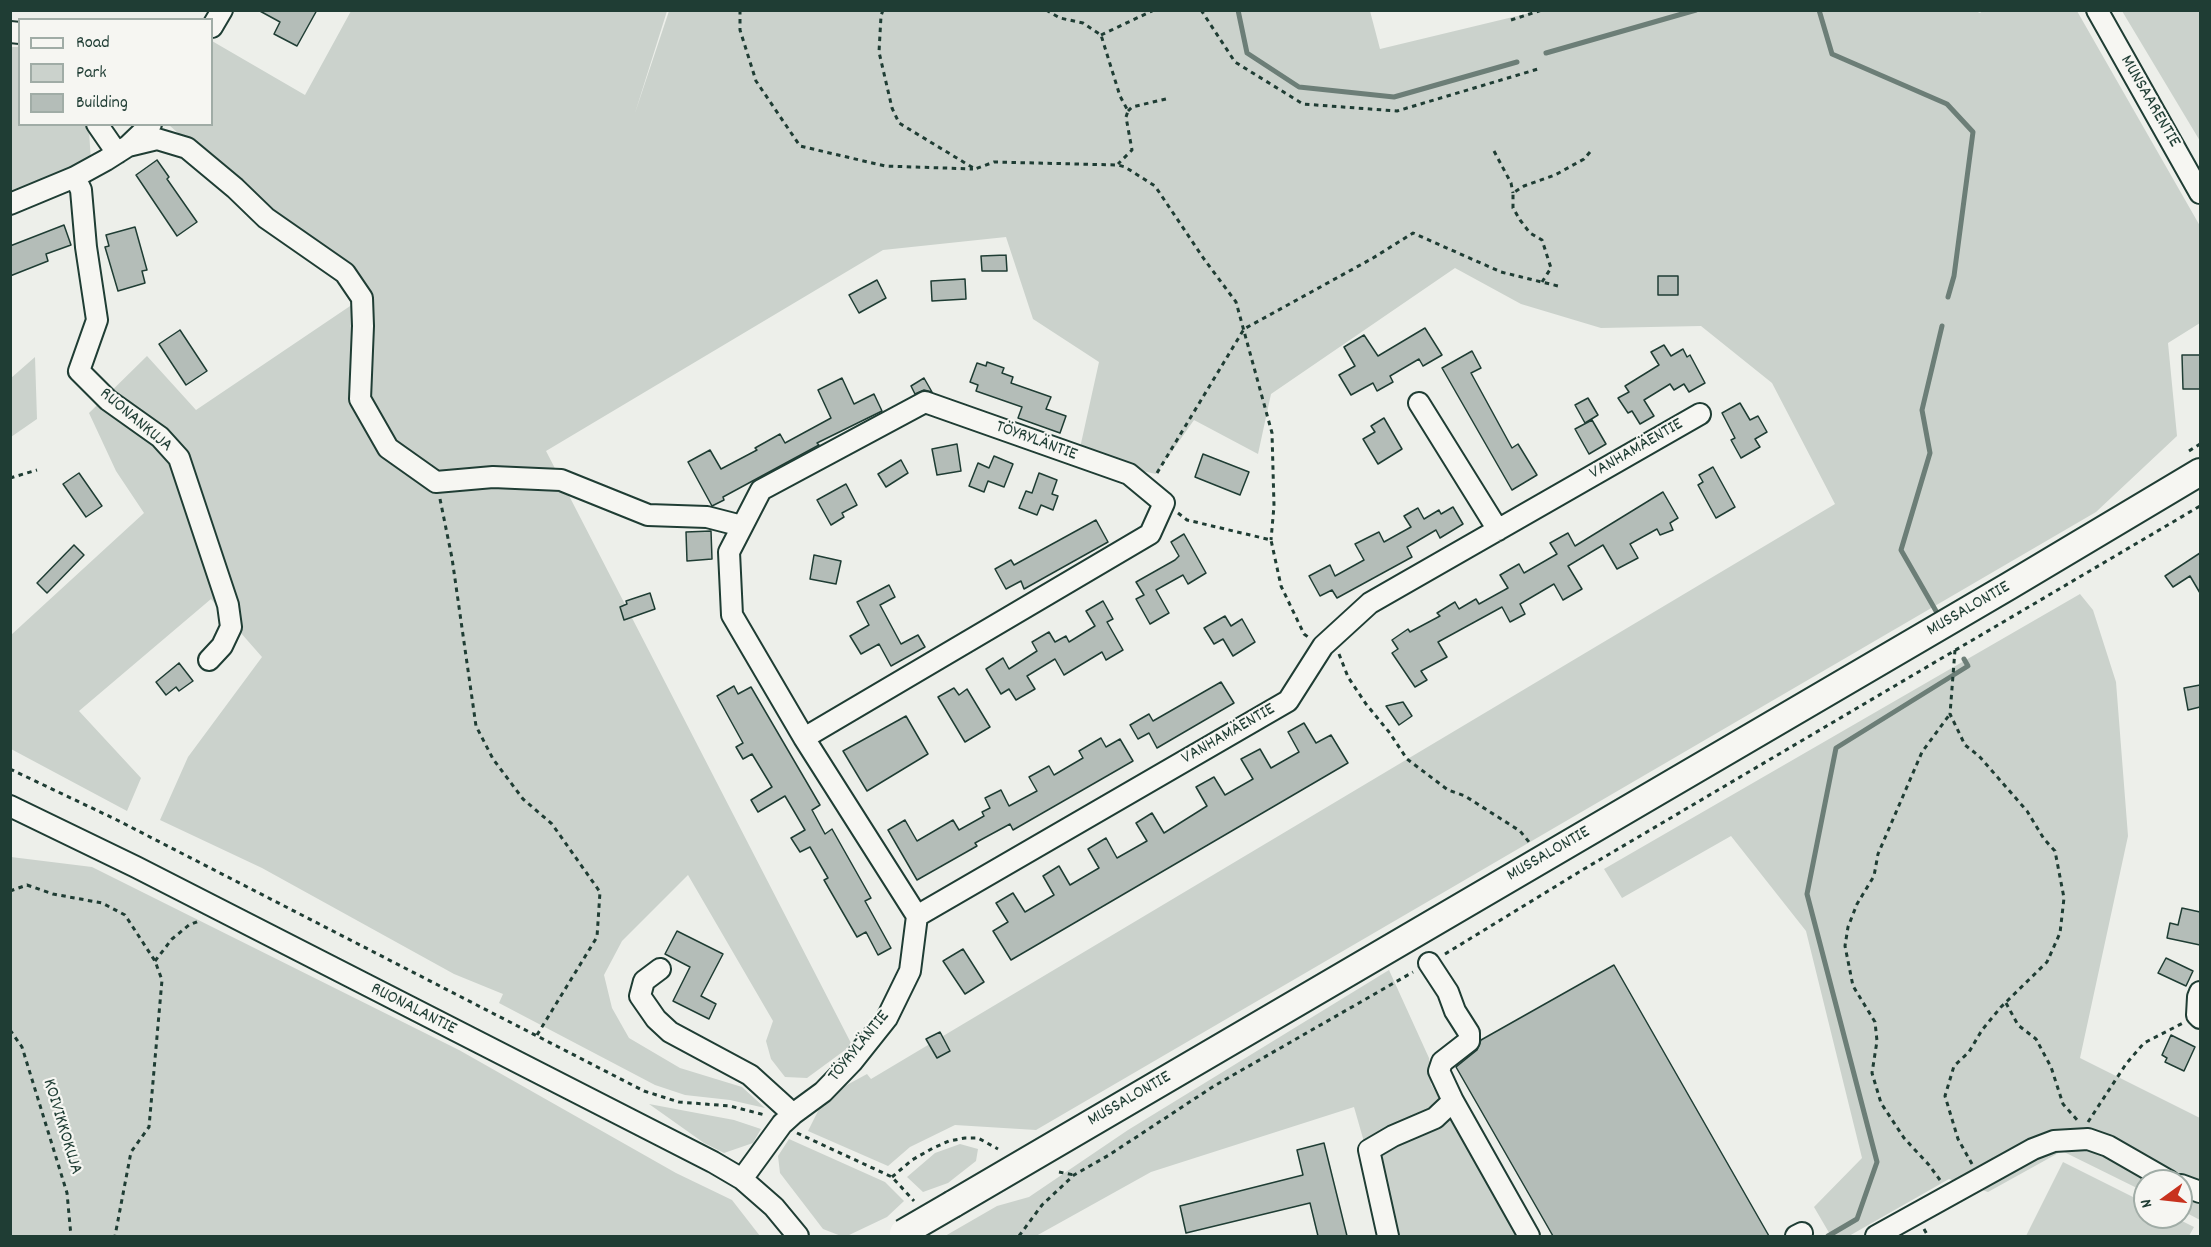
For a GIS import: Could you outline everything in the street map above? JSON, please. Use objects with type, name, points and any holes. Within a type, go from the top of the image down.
[{"type":"main road","name":"MUSSALONTIE","points":[[900,1235],[2009,586],[2195,461]]},
{"type":"street","points":[[213,25],[222,10]]},
{"type":"street","name":"MUNSAARENTIE","points":[[2097,10],[2200,193]]},
{"type":"street","points":[[99,126],[123,150]]},
{"type":"street","points":[[123,150],[149,126]]},
{"type":"street","points":[[10,204],[75,177],[123,150],[157,139],[187,148],[236,188],[266,218],[345,273],[363,298],[360,399],[388,448],[436,482],[493,477],[561,480],[648,515],[707,517],[742,526]]},
{"type":"street","name":"RUONANKUJA","points":[[75,177],[81,190],[86,247],[97,320],[79,371],[108,400],[160,437],[179,458],[228,605],[231,627],[222,646],[209,660]]},
{"type":"street","name":"TÖYRYLÄNTIE","points":[[742,1179],[788,1119],[823,1092],[852,1062],[887,1018],[910,970],[917,916],[804,738],[732,615],[729,552],[760,490],[926,402],[1129,474],[1164,503]]},
{"type":"street","points":[[1419,403],[1498,530]]},
{"type":"street","name":"VANHAMÄENTIE","points":[[917,916],[1288,701],[1327,643],[1370,603],[1700,414]]},
{"type":"street","points":[[804,738],[1150,534],[1164,503]]},
{"type":"street","name":"RUONALANTIE","points":[[10,806],[216,908],[686,1148],[742,1179],[774,1207],[798,1236]]},
{"type":"street","points":[[1429,963],[1469,1033],[1469,1041],[1442,1062],[1439,1071],[1453,1101],[1529,1236]]},
{"type":"street","points":[[660,969],[644,981],[640,996],[656,1019],[670,1032],[750,1075],[788,1119]]},
{"type":"street","points":[[2199,1016],[2200,992]]},
{"type":"street","points":[[1388,1236],[1370,1150],[1393,1136],[1435,1118],[1453,1101]]},
{"type":"street","points":[[1876,1236],[2033,1149],[2054,1141],[2088,1139],[2108,1146],[2148,1169]]},
{"type":"path","points":[[740,10],[740,30],[756,81],[800,146],[885,166],[975,169],[994,162],[1118,165],[1155,186],[1236,302],[1272,433],[1274,506],[1271,540],[1281,586],[1304,634],[1327,643],[1341,657],[1348,677],[1407,759],[1448,790],[1465,796],[1520,831],[1530,842],[1540,861]]},
{"type":"path","points":[[884,10],[880,16],[879,52],[892,108],[899,123],[975,169]]},
{"type":"path","points":[[1046,10],[1060,18],[1083,23],[1101,35],[1120,96],[1128,111]]},
{"type":"path","points":[[1101,35],[1154,10]]},
{"type":"path","points":[[1202,10],[1235,62],[1303,104],[1397,111],[1538,69]]},
{"type":"path","points":[[1511,20],[1542,10]]},
{"type":"path","points":[[1118,165],[1132,150],[1126,117],[1128,111],[1132,107],[1170,98]]},
{"type":"path","points":[[1494,151],[1513,193],[1513,208],[1530,233],[1542,240],[1551,268],[1542,282]]},
{"type":"path","points":[[1513,193],[1524,186],[1555,175],[1584,159],[1590,152]]},
{"type":"path","points":[[1149,490],[1162,463],[1244,329],[1373,258],[1413,233],[1501,272],[1558,286]]},
{"type":"path","points":[[2195,461],[2200,444]]},
{"type":"path","points":[[10,478],[37,470]]},
{"type":"path","points":[[436,482],[452,558],[476,726],[493,759],[523,799],[552,824],[600,892],[597,937],[537,1035]]},
{"type":"path","points":[[1164,503],[1187,520],[1271,540]]},
{"type":"path","points":[[1019,1236],[1042,1204],[1074,1175],[1109,1155],[1214,1086],[1429,963],[1594,863],[2200,506]]},
{"type":"path","points":[[1955,650],[1950,714],[1965,745],[1979,756],[2013,794],[2055,851],[2064,898],[2060,933],[2047,962],[2006,1003],[1982,1030],[1969,1052],[1954,1066],[1945,1096],[1958,1139],[1981,1178]]},
{"type":"path","points":[[1950,714],[1922,752],[1878,854],[1874,876],[1857,904],[1848,927],[1845,946],[1853,986],[1875,1022],[1877,1041],[1872,1072],[1881,1103],[1904,1138],[1929,1165],[1950,1195]]},
{"type":"path","points":[[10,769],[127,825],[645,1091],[679,1102],[730,1106],[766,1116],[788,1119],[804,1138],[892,1178],[916,1203]]},
{"type":"path","points":[[10,891],[27,885],[53,894],[102,903],[125,915],[155,961],[162,980],[149,1127],[131,1152],[116,1236]]},
{"type":"path","points":[[155,961],[172,939],[216,908]]},
{"type":"path","points":[[2006,1003],[2018,1025],[2036,1039],[2051,1067],[2063,1104],[2085,1126],[2126,1064],[2144,1043],[2199,1016]]},
{"type":"path","name":"KOIVIKKOKUJA","points":[[10,1030],[22,1047],[67,1193],[71,1236]]},
{"type":"path","points":[[892,1178],[912,1160],[949,1141],[978,1138],[998,1149]]},
{"type":"path","points":[[1059,1172],[1074,1175]]},
{"type":"green space","points":[[1542,10],[1973,10],[1980,13],[1984,10],[2077,11],[2200,226],[2200,323],[2168,343],[2177,436],[2096,512],[1036,1130],[955,1125],[910,1147],[888,1166],[808,1131],[821,1105],[845,1086],[867,1074],[871,1079],[1835,504],[1772,383],[1701,326],[1601,328],[1521,304],[1455,268],[1271,394],[1258,454],[1194,420],[1156,474],[1078,457],[1099,362],[1033,319],[1006,237],[883,250],[546,451],[852,1045],[807,1078],[785,1077],[771,1059],[766,1041],[773,1021],[688,875],[622,941],[604,975],[612,1008],[629,1038],[680,1068],[742,1087],[765,1108],[730,1100],[685,1095],[655,1085],[499,1003],[503,994],[454,974],[262,868],[160,820],[188,757],[262,657],[211,599],[79,711],[141,778],[127,811],[11,749],[11,635],[144,513],[116,471],[89,413],[147,356],[196,410],[362,298],[170,126],[213,126],[213,42],[305,95],[351,11],[667,11],[635,113],[669,11],[1370,11],[1380,49]]},
{"type":"green space","points":[[2122,11],[2200,11],[2200,141]]},
{"type":"green space","points":[[10,47],[18,47],[18,126],[86,126],[89,131],[91,161],[10,195]]},
{"type":"green space","points":[[35,357],[37,419],[11,437],[11,378]]},
{"type":"green space","points":[[2080,594],[2093,610],[2116,682],[2128,836],[2080,1058],[2200,1118],[2200,1220],[2193,1216],[2193,1169],[2133,1169],[2133,1186],[2062,1151],[1988,1192],[1949,1179],[1849,1236],[1831,1236],[1814,1207],[1862,1158],[1806,931],[1731,836],[1622,898],[1604,869]]},
{"type":"green space","points":[[11,857],[92,867],[459,1050],[676,1173],[732,1200],[760,1236],[11,1236]]},
{"type":"green space","points":[[1389,970],[1429,1058],[1431,1084],[1517,1236],[1391,1236],[1354,1107],[1151,1172],[1036,1236],[945,1236],[997,1206],[1029,1197],[1128,1130]]},
{"type":"green space","points":[[649,1104],[734,1120],[761,1129],[753,1143],[724,1153],[704,1143]]},
{"type":"green space","points":[[789,1139],[885,1182],[904,1201],[887,1217],[847,1236],[823,1229],[780,1173],[778,1156]]},
{"type":"green space","points":[[960,1144],[978,1149],[976,1161],[948,1183],[923,1192],[907,1177],[935,1153]]},
{"type":"green space","points":[[2063,1162],[2133,1197],[2133,1229],[2193,1229],[2189,1236],[2026,1236]]},
{"type":"building","points":[[258,10],[317,10],[297,46],[274,34],[280,22]]},
{"type":"building","points":[[157,160],[169,177],[167,179],[197,222],[177,236],[136,175]]},
{"type":"building","points":[[64,225],[71,245],[46,254],[48,261],[10,276],[10,246]]},
{"type":"building","points":[[135,227],[147,270],[142,271],[145,283],[118,291],[105,247],[109,246],[106,235]]},
{"type":"building","points":[[1006,255],[1007,271],[982,271],[981,256]]},
{"type":"building","points":[[1658,276],[1678,276],[1678,295],[1658,295]]},
{"type":"building","points":[[965,279],[966,299],[932,301],[931,281]]},
{"type":"building","points":[[877,280],[886,298],[859,313],[849,295]]},
{"type":"building","points":[[1425,328],[1442,355],[1423,366],[1419,359],[1390,376],[1393,382],[1377,391],[1373,383],[1351,395],[1339,375],[1355,366],[1344,347],[1364,335],[1378,356]]},
{"type":"building","points":[[180,330],[207,371],[186,385],[159,344]]},
{"type":"building","points":[[1664,345],[1671,356],[1683,349],[1687,357],[1690,355],[1705,383],[1689,392],[1684,384],[1674,390],[1670,384],[1644,400],[1654,416],[1640,424],[1632,411],[1628,413],[1618,398],[1629,392],[1625,386],[1659,365],[1651,352]]},
{"type":"building","points":[[1472,351],[1481,368],[1471,373],[1512,448],[1518,444],[1537,475],[1512,490],[1442,368]]},
{"type":"building","points":[[2182,355],[2200,355],[2200,389],[2183,389]]},
{"type":"building","points":[[987,362],[1004,368],[1002,373],[1013,377],[1011,383],[1051,397],[1046,409],[1066,416],[1060,433],[1018,418],[1022,407],[976,391],[978,385],[970,382],[977,363],[986,366]]},
{"type":"building","points":[[842,378],[854,404],[874,394],[882,411],[817,443],[819,445],[723,497],[724,500],[712,506],[688,462],[710,450],[721,469],[757,450],[755,448],[780,434],[785,443],[831,418],[818,390]]},
{"type":"building","points":[[924,378],[932,392],[924,390],[915,394],[911,386]]},
{"type":"building","points":[[1588,398],[1598,415],[1585,423],[1575,405]]},
{"type":"building","points":[[1740,403],[1750,420],[1758,416],[1767,432],[1755,439],[1760,447],[1741,458],[1731,440],[1735,438],[1722,413]]},
{"type":"building","points":[[1384,418],[1402,449],[1378,464],[1363,439],[1375,432],[1371,426]]},
{"type":"building","points":[[1592,420],[1606,444],[1589,454],[1575,429]]},
{"type":"building","points":[[957,444],[961,471],[937,475],[932,449]]},
{"type":"building","points":[[1203,454],[1249,472],[1240,495],[1195,477]]},
{"type":"building","points":[[994,456],[1013,464],[1004,487],[988,481],[984,492],[969,486],[978,463],[989,468]]},
{"type":"building","points":[[901,460],[908,473],[886,487],[878,474]]},
{"type":"building","points":[[1713,467],[1735,507],[1716,518],[1698,485],[1703,482],[1699,475]]},
{"type":"building","points":[[79,473],[102,506],[86,517],[63,484]]},
{"type":"building","points":[[1039,473],[1057,480],[1052,494],[1058,496],[1053,510],[1041,505],[1037,515],[1019,508],[1026,491],[1032,493]]},
{"type":"building","points":[[846,484],[857,505],[842,513],[844,517],[831,525],[817,500]]},
{"type":"building","points":[[1663,492],[1678,518],[1670,523],[1673,530],[1660,535],[1657,529],[1630,544],[1638,558],[1617,569],[1603,545],[1568,566],[1582,589],[1563,600],[1554,584],[1520,604],[1525,614],[1510,622],[1502,607],[1438,642],[1447,657],[1421,671],[1427,680],[1415,687],[1392,653],[1398,649],[1392,640],[1408,629],[1410,632],[1440,616],[1437,613],[1455,602],[1459,609],[1476,599],[1479,604],[1508,588],[1500,575],[1519,564],[1524,573],[1557,554],[1550,543],[1568,533],[1575,546]]},
{"type":"building","points":[[1453,507],[1463,524],[1440,538],[1436,530],[1407,547],[1412,557],[1337,598],[1332,590],[1320,596],[1309,576],[1330,565],[1335,576],[1364,560],[1355,544],[1379,532],[1384,542],[1411,527],[1404,516],[1418,508],[1424,519],[1439,510],[1441,514]]},
{"type":"building","points":[[1096,520],[1108,542],[1024,589],[1021,581],[1006,589],[995,569],[1011,560],[1014,565]]},
{"type":"building","points":[[711,531],[712,559],[687,561],[686,532]]},
{"type":"building","points":[[1184,534],[1206,573],[1188,584],[1183,575],[1156,590],[1169,613],[1150,624],[1136,599],[1144,595],[1136,582],[1179,556],[1171,542]]},
{"type":"building","points":[[74,545],[84,555],[47,593],[37,583]]},
{"type":"building","points":[[2200,553],[2200,593],[2190,576],[2173,587],[2165,576]]},
{"type":"building","points":[[814,555],[841,561],[836,584],[810,579]]},
{"type":"building","points":[[889,585],[895,597],[880,605],[901,644],[918,635],[925,647],[891,666],[879,644],[861,654],[850,636],[869,625],[857,602]]},
{"type":"building","points":[[650,593],[655,609],[624,620],[620,607],[627,604],[626,601]]},
{"type":"building","points":[[1103,601],[1113,619],[1107,622],[1123,650],[1106,660],[1102,652],[1064,675],[1055,659],[1027,676],[1035,689],[1016,700],[1009,689],[1001,694],[986,669],[1003,658],[1009,669],[1037,651],[1032,642],[1049,632],[1055,642],[1066,636],[1069,642],[1095,626],[1086,611]]},
{"type":"building","points":[[1225,616],[1231,626],[1242,619],[1255,642],[1233,656],[1223,639],[1214,644],[1204,628]]},
{"type":"building","points":[[179,663],[193,681],[179,691],[176,687],[166,695],[156,682]]},
{"type":"building","points":[[1221,682],[1234,703],[1157,748],[1149,733],[1138,739],[1130,725],[1149,714],[1153,721]]},
{"type":"building","points":[[2200,685],[2200,707],[2188,710],[2184,688]]},
{"type":"building","points":[[734,686],[738,694],[751,687],[820,805],[812,810],[825,834],[832,829],[871,898],[865,901],[891,948],[878,955],[866,932],[857,937],[824,880],[828,878],[810,847],[800,852],[791,838],[805,830],[785,796],[758,812],[751,800],[772,787],[752,754],[743,759],[736,747],[743,743],[717,696]]},
{"type":"building","points":[[954,688],[959,695],[967,689],[990,727],[965,742],[938,697]]},
{"type":"building","points":[[1403,702],[1412,716],[1399,725],[1386,706]]},
{"type":"building","points":[[906,716],[928,754],[867,791],[843,751]]},
{"type":"building","points":[[1304,723],[1316,743],[1331,735],[1348,763],[1011,960],[993,931],[1008,922],[996,903],[1013,893],[1025,912],[1054,895],[1043,876],[1059,866],[1070,885],[1099,868],[1088,849],[1106,838],[1117,858],[1147,841],[1136,823],[1152,813],[1164,833],[1207,806],[1196,787],[1214,777],[1225,795],[1253,779],[1241,759],[1260,749],[1271,768],[1299,752],[1288,732]]},
{"type":"building","points":[[1101,738],[1106,747],[1120,739],[1133,761],[1013,830],[1010,824],[975,843],[977,846],[917,880],[888,830],[905,820],[917,841],[953,820],[959,830],[984,816],[982,812],[990,808],[985,798],[1001,790],[1009,806],[1037,791],[1029,777],[1049,766],[1054,775],[1083,758],[1079,751]]},
{"type":"building","points":[[2182,908],[2200,912],[2200,945],[2167,938],[2170,923],[2178,925]]},
{"type":"building","points":[[677,931],[723,954],[701,996],[716,1004],[709,1019],[673,1001],[690,967],[665,954]]},
{"type":"building","points":[[963,949],[984,982],[965,994],[943,961]]},
{"type":"building","points":[[2166,958],[2193,971],[2186,986],[2158,973]]},
{"type":"building","points":[[1614,965],[1769,1236],[1553,1236],[1456,1067],[1477,1050],[1481,1040]]},
{"type":"building","points":[[940,1032],[950,1051],[937,1058],[926,1039]]},
{"type":"building","points":[[2171,1035],[2195,1047],[2184,1071],[2165,1062],[2167,1058],[2162,1055]]},
{"type":"building","points":[[1324,1143],[1347,1236],[1318,1236],[1310,1203],[1186,1233],[1180,1206],[1303,1175],[1297,1150]]},
{"type":"waterway","points":[[1238,10],[1247,53],[1299,87],[1394,97],[1517,62]]},
{"type":"waterway","points":[[1546,53],[1696,10]]},
{"type":"waterway","points":[[1819,10],[1832,54],[1947,104],[1973,132],[1954,276],[1948,297]]},
{"type":"waterway","points":[[1936,611],[1901,550],[1930,453],[1922,410],[1942,326]]},
{"type":"waterway","points":[[1828,1236],[1857,1219],[1877,1162],[1807,894],[1836,748],[1968,666],[1964,659]]}]
